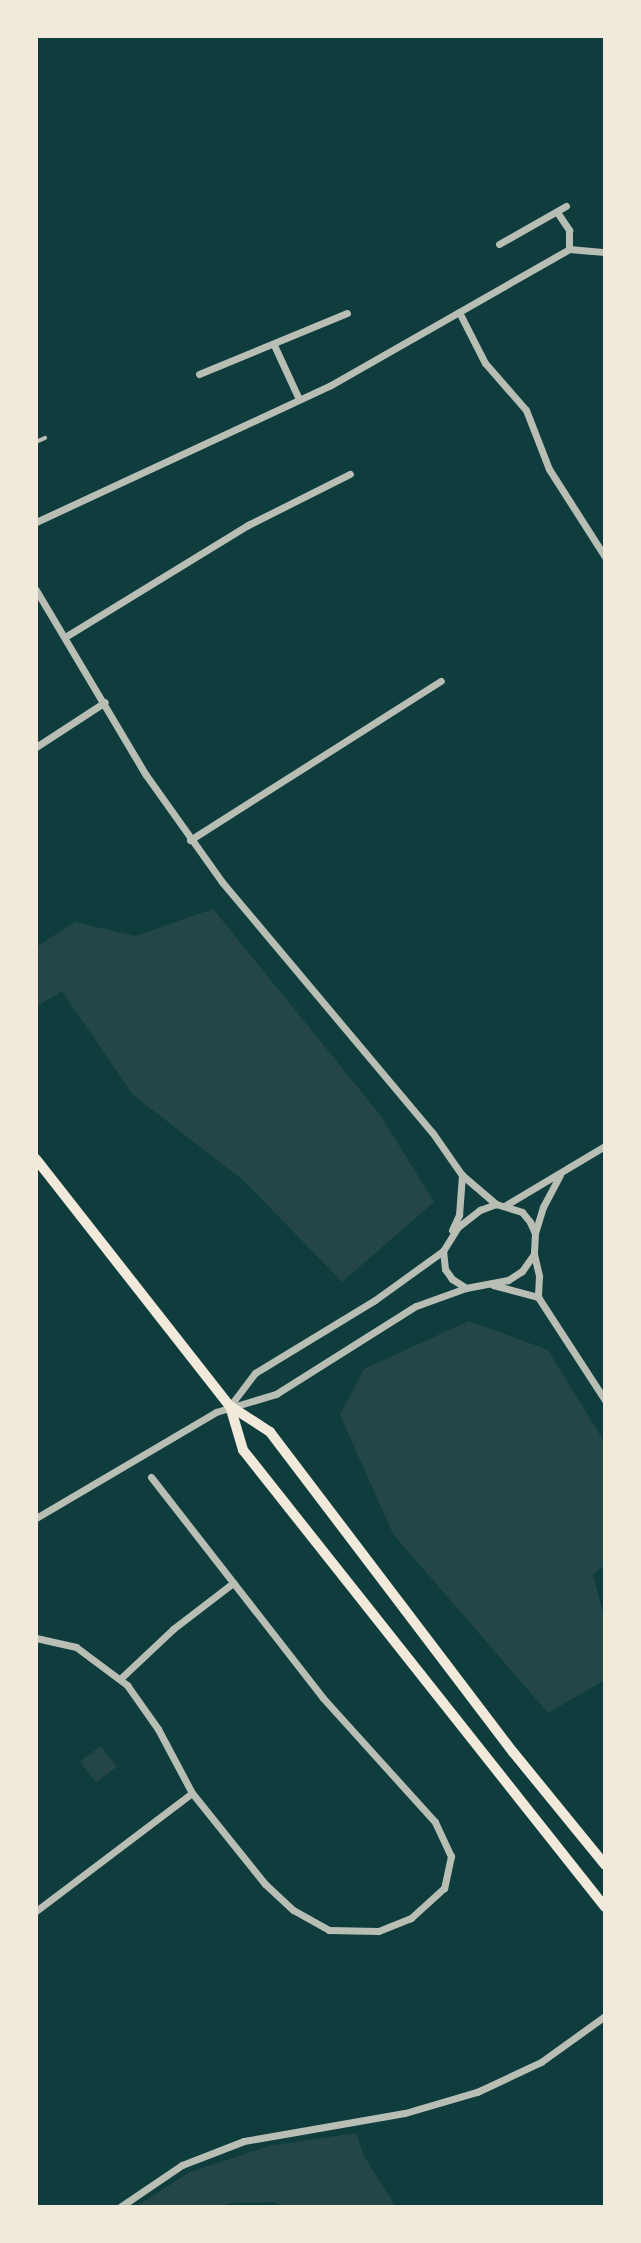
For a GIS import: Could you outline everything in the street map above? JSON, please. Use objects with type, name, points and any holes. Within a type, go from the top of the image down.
[{"type":"main road","points":[[36,1159],[230,1406],[270,1432],[513,1752],[605,1865]]},
{"type":"main road","points":[[230,1406],[243,1450],[605,1907]]},
{"type":"street","points":[[499,244],[566,206]]},
{"type":"street","points":[[557,212],[569,230],[569,249]]},
{"type":"street","points":[[36,522],[299,399],[569,249],[605,252]]},
{"type":"street","points":[[459,312],[485,363],[526,410],[549,469],[605,557]]},
{"type":"street","points":[[199,374],[347,313]]},
{"type":"street","points":[[274,345],[299,399]]},
{"type":"street","points":[[65,637],[248,525],[350,474]]},
{"type":"street","points":[[36,590],[146,775],[190,840],[432,1132],[462,1175],[496,1204]]},
{"type":"street","points":[[190,840],[441,681]]},
{"type":"street","points":[[36,747],[105,702]]},
{"type":"street","points":[[506,1205],[605,1146]]},
{"type":"street","points":[[561,1173],[543,1207],[535,1233],[538,1297],[605,1400]]},
{"type":"street","points":[[462,1175],[459,1215],[443,1251],[445,1269],[452,1279],[466,1288]]},
{"type":"street","points":[[448,1239],[480,1210],[496,1204],[522,1212],[535,1233]]},
{"type":"street","points":[[230,1406],[255,1373],[375,1300],[443,1251]]},
{"type":"street","points":[[36,1518],[230,1406],[276,1394],[409,1310],[466,1288],[492,1284],[522,1271],[534,1254]]},
{"type":"street","points":[[492,1284],[538,1297]]},
{"type":"street","points":[[36,1638],[76,1647],[120,1679],[158,1729],[192,1793],[265,1884],[293,1910],[329,1930],[378,1931],[411,1918],[444,1888],[451,1856],[435,1822],[323,1698],[151,1477]]},
{"type":"street","points":[[120,1679],[173,1629],[233,1583]]},
{"type":"street","points":[[36,1911],[192,1793]]},
{"type":"street","points":[[120,2207],[182,2165],[229,2146],[418,2111],[477,2092],[541,2062],[605,2016]]},
{"type":"lane","points":[[36,442],[45,438]]},
{"type":"shaded area","points":[[213,909],[381,1116],[434,1202],[342,1282],[243,1180],[133,1095],[62,991],[36,1007],[36,947],[75,922],[135,936]]},
{"type":"shaded area","points":[[469,1321],[548,1350],[605,1443],[605,1564],[593,1575],[605,1621],[605,1680],[548,1713],[393,1534],[340,1415],[364,1369]]},
{"type":"shaded area","points":[[101,1746],[117,1767],[96,1782],[80,1762]]},
{"type":"shaded area","points":[[356,2133],[364,2156],[396,2207],[286,2207],[274,2202],[233,2203],[222,2207],[135,2207],[190,2172],[269,2146]]}]
